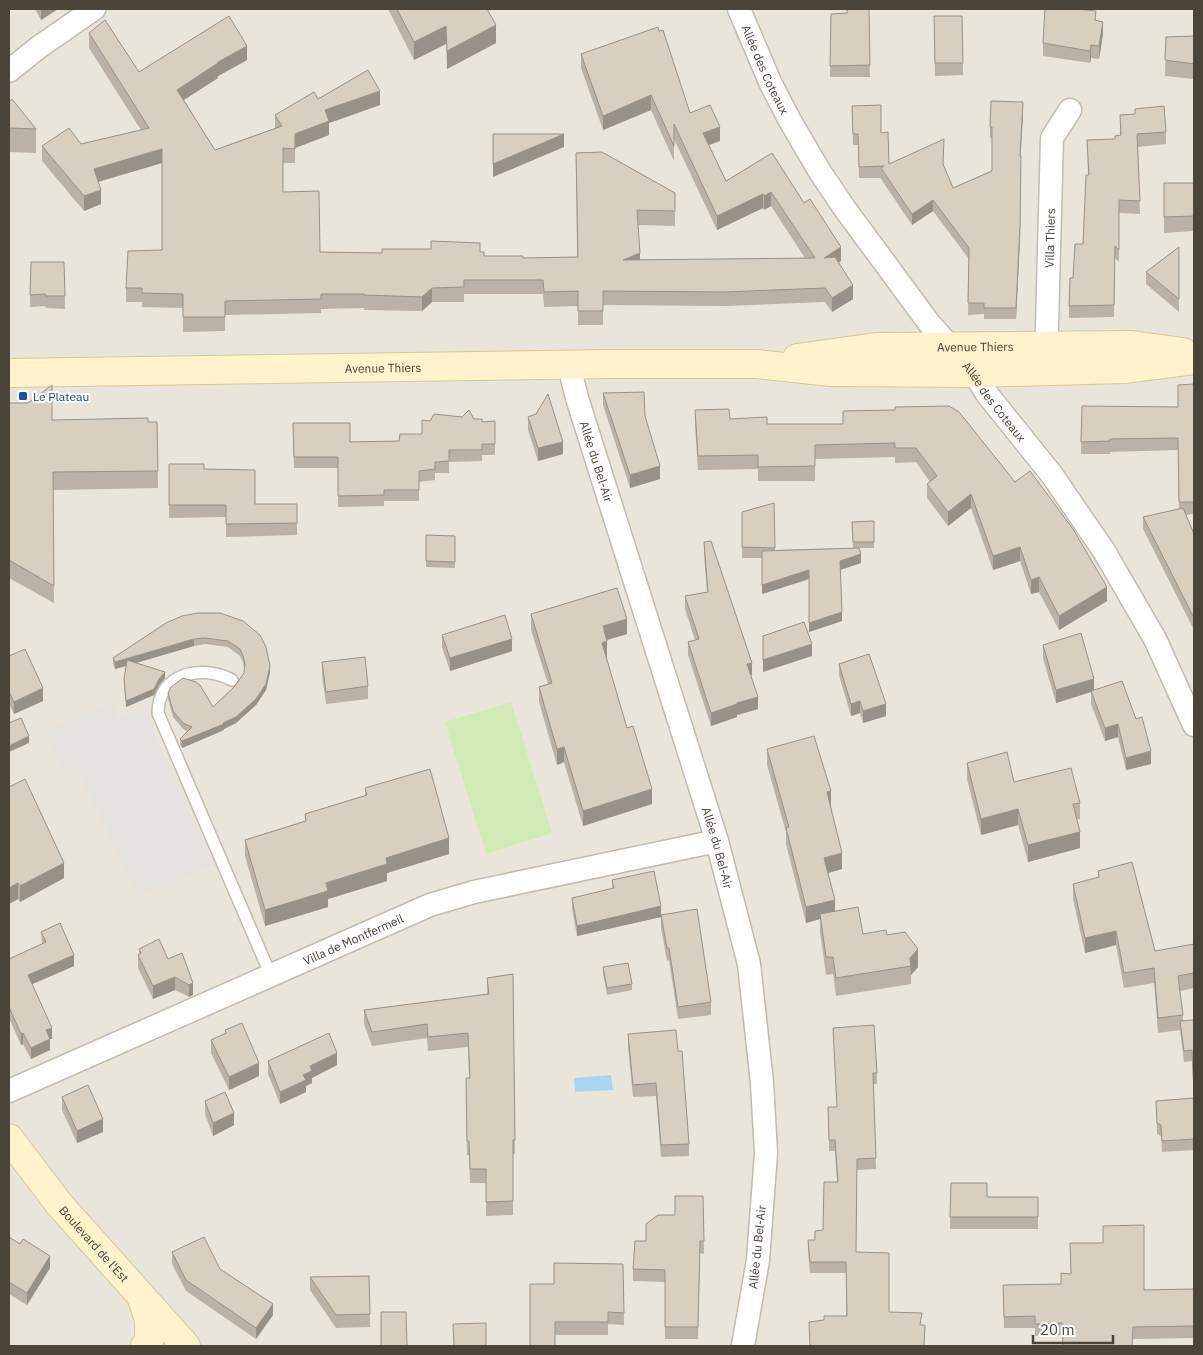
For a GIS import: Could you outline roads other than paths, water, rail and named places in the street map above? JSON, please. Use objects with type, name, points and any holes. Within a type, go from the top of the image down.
[{"type":"main road","name":"Avenue Thiers","points":[[9,373],[756,364],[831,372],[974,373],[1047,358],[1132,345],[1194,354]]},
{"type":"main road","name":"Avenue Thiers","points":[[756,364],[876,347],[950,346],[1124,369],[1194,360]]},
{"type":"main road","name":"Boulevard de l'Est","points":[[9,1138],[59,1204],[186,1346]]},
{"type":"main road","points":[[142,1298],[149,1320],[149,1342],[145,1346]]},
{"type":"street","points":[[9,71],[39,47],[94,9]]},
{"type":"street","name":"Allée des Coteaux","points":[[740,9],[770,82],[820,172],[929,323],[974,373],[987,394],[1052,475],[1104,551],[1155,639],[1194,724]]},
{"type":"street","name":"Villa Thiers","points":[[1047,358],[1052,138],[1070,110]]},
{"type":"street","name":"Allée du Bel-Air","points":[[571,365],[577,398],[717,841],[749,964],[763,1092],[766,1153],[758,1260],[744,1346]]},
{"type":"street","name":"Villa de Montfermeil","points":[[9,1091],[430,905],[483,890],[717,841]]},
{"type":"lane","points":[[232,680],[214,672],[194,672],[176,679],[164,691],[158,705],[158,713],[271,976]]},
{"type":"water","points":[[611,1075],[613,1090],[575,1092],[574,1078]]},
{"type":"place","name":"Le Plateau","points":[[23,396]]}]
